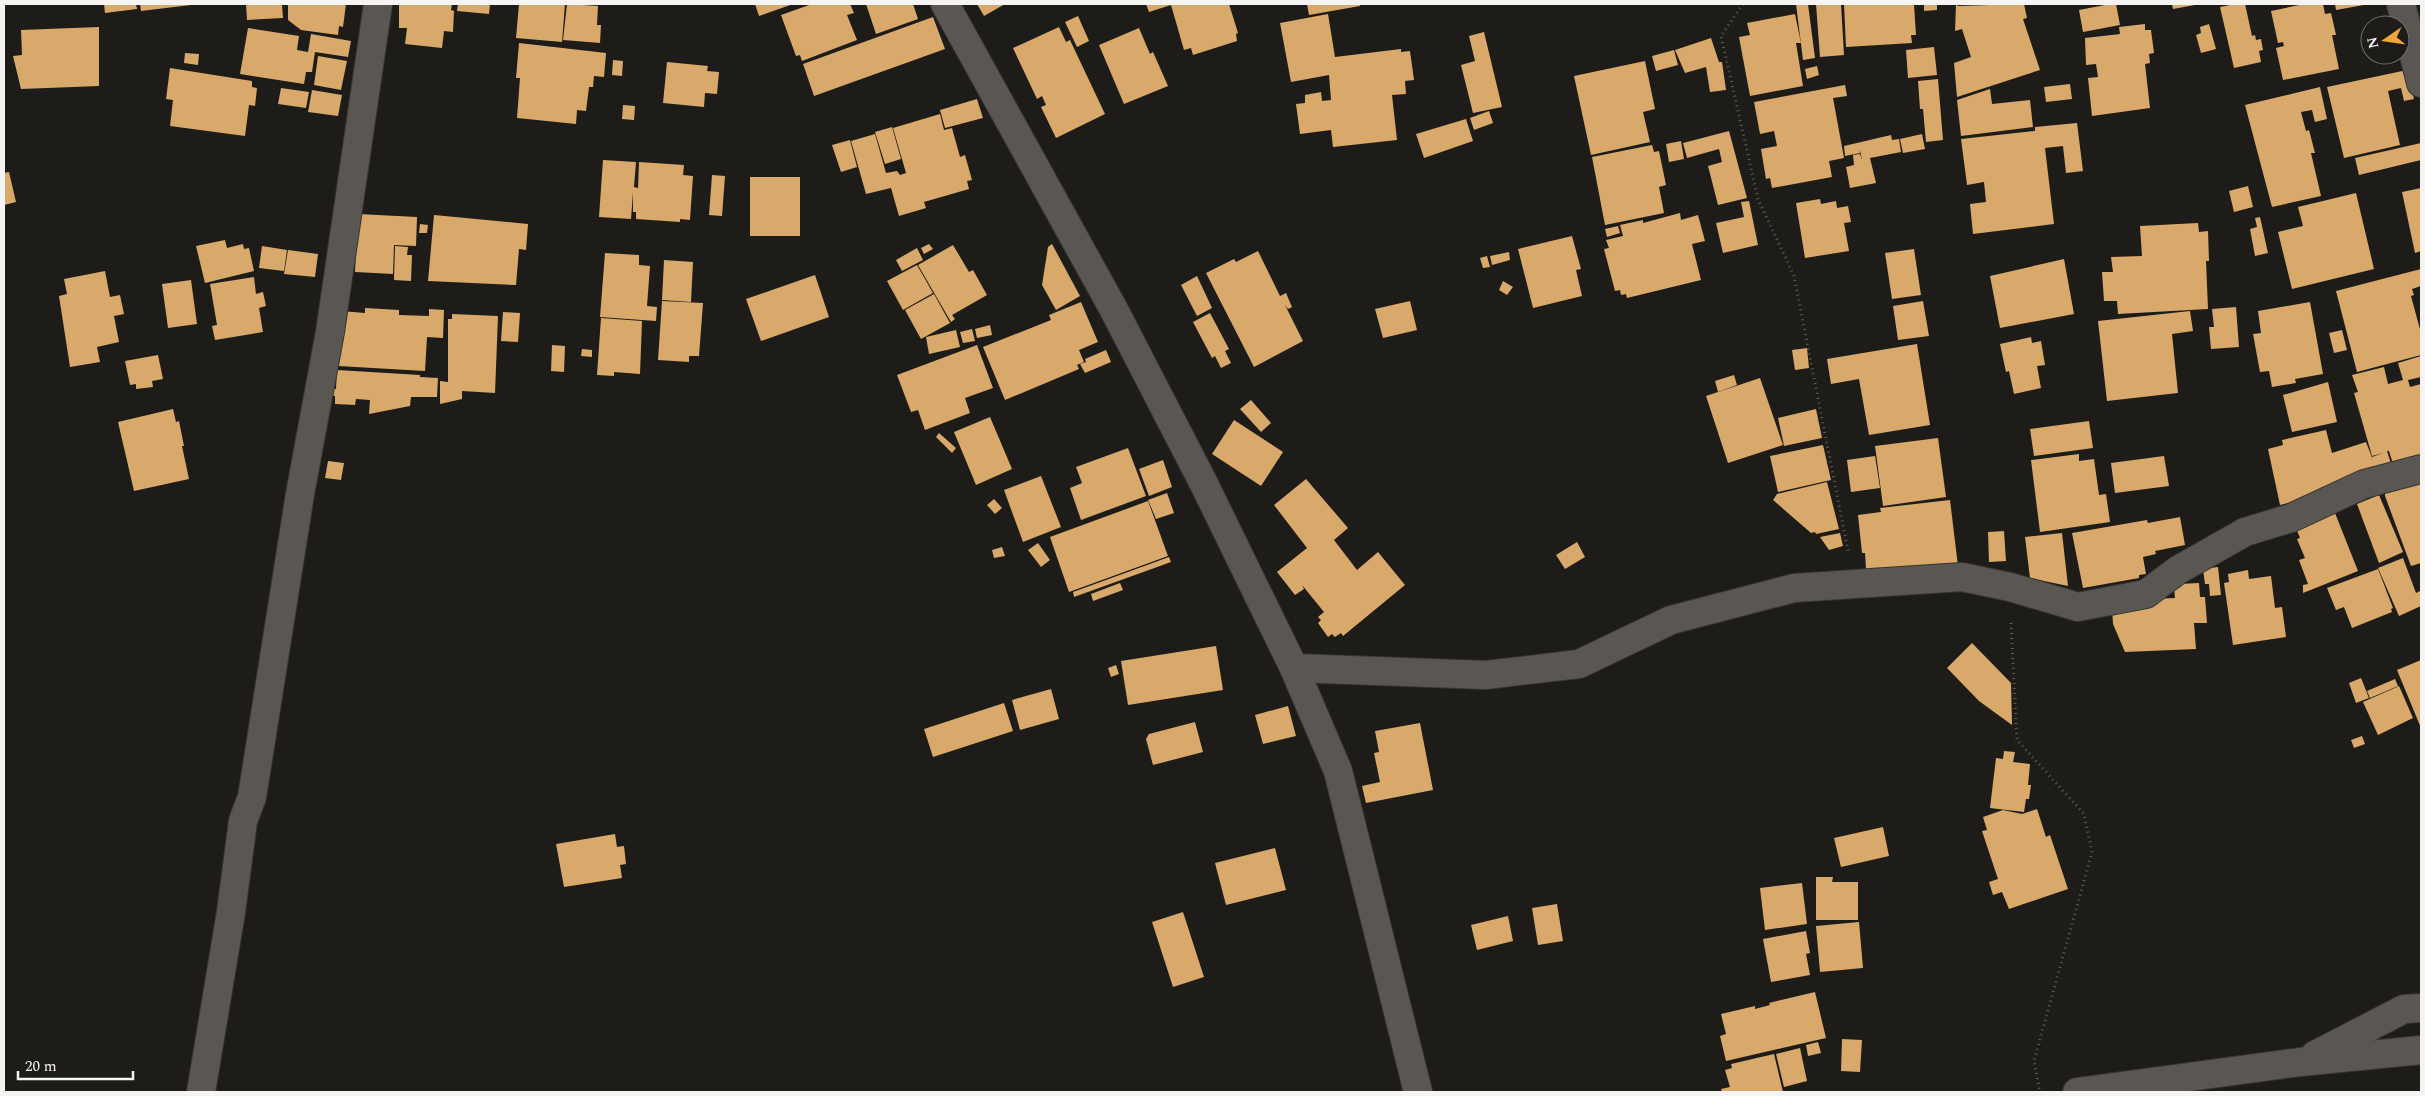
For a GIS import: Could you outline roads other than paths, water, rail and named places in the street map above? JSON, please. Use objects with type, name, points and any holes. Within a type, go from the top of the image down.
[{"type":"street","points":[[201,1092],[231,912],[243,821],[252,797],[300,494],[330,332],[378,4]]},
{"type":"street","points":[[945,4],[1113,308],[1203,482],[1294,668],[1338,771],[1418,1092]]},
{"type":"street","points":[[2401,4],[2421,83]]},
{"type":"street","points":[[1294,668],[1486,675],[1579,664],[1671,620],[1794,588],[1962,577],[2010,587],[2078,607],[2146,594],[2178,570],[2245,532],[2292,518],[2364,484],[2421,469]]},
{"type":"street","points":[[2300,1062],[2404,1009],[2421,1008]]},
{"type":"street","points":[[2077,1092],[2300,1062],[2421,1050]]}]
